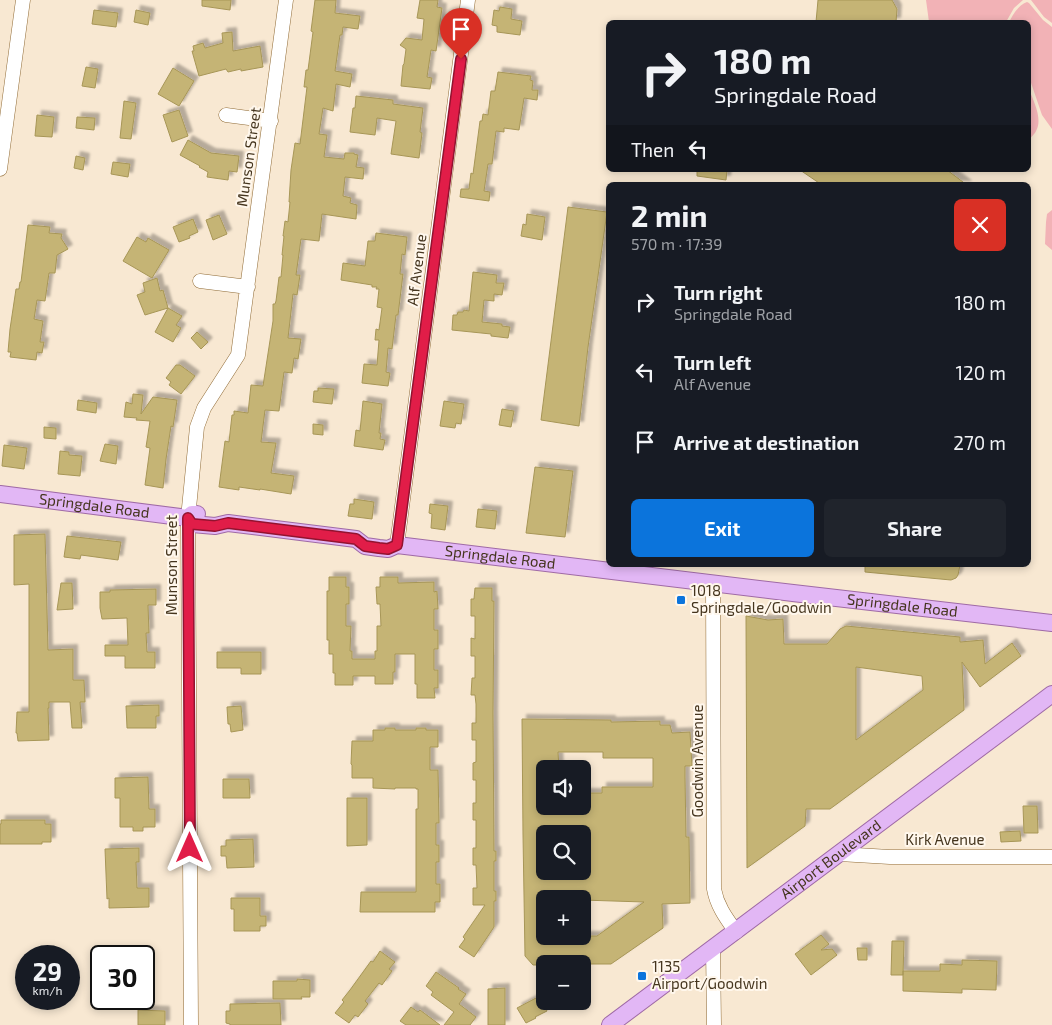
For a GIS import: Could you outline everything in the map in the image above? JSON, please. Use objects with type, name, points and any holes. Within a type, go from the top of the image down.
[{"type":"main road","name":"Springdale Road","points":[[0,494],[188,518],[192,524],[215,526],[228,523],[356,539],[365,546],[388,549],[397,545],[1052,623]]},
{"type":"main road","name":"Airport Boulevard","points":[[610,1025],[1052,694]]},
{"type":"street","points":[[0,169],[23,0]]},
{"type":"street","name":"Munson Street","points":[[190,1025],[188,518],[197,426],[204,408],[238,355],[286,0]]},
{"type":"street","name":"Alf Avenue","points":[[397,545],[468,0]]},
{"type":"street","points":[[226,115],[271,121]]},
{"type":"street","points":[[200,281],[248,287]]},
{"type":"street","name":"Goodwin Avenue","points":[[714,583],[714,889],[716,900],[723,914],[736,932]]},
{"type":"street","name":"Kirk Avenue","points":[[839,854],[890,857],[1052,857]]},
{"type":"street","points":[[713,948],[714,1025]]},
{"type":"shaded area","points":[[926,0],[1023,0],[1014,8],[1007,20],[929,20]]},
{"type":"shaded area","points":[[1031,0],[1052,0],[1052,23],[1044,17]]},
{"type":"shaded area","points":[[1024,3],[1029,3],[1043,20],[1052,27],[1052,129],[1042,115],[1031,83],[1031,20],[1010,20]]},
{"type":"shaded area","points":[[1031,95],[1038,115],[1037,128],[1031,137]]},
{"type":"shaded area","points":[[1052,210],[1052,250],[1045,244],[1047,214]]},
{"type":"building","points":[[202,0],[231,0],[230,10],[202,6]]},
{"type":"building","points":[[315,0],[336,0],[335,13],[360,16],[358,29],[343,27],[342,35],[340,35],[335,71],[352,74],[350,87],[336,84],[333,111],[323,108],[319,134],[327,135],[324,157],[344,159],[345,153],[354,153],[358,155],[356,167],[364,168],[363,179],[345,177],[343,196],[351,198],[350,203],[357,205],[356,219],[322,214],[319,241],[301,239],[296,275],[300,275],[297,295],[293,294],[288,338],[301,339],[298,359],[294,358],[292,373],[284,372],[279,411],[265,410],[261,442],[276,443],[271,473],[294,476],[291,494],[260,489],[239,487],[239,490],[219,487],[225,441],[229,442],[232,415],[234,415],[234,411],[248,413],[251,385],[263,386],[273,321],[273,304],[276,301],[279,277],[281,277],[283,236],[285,221],[288,222],[291,170],[295,143],[300,144],[307,87],[304,87],[313,32],[311,31]]},
{"type":"building","points":[[420,0],[438,0],[437,7],[442,8],[436,51],[431,50],[427,77],[432,78],[430,89],[401,86],[406,49],[400,45],[406,38],[422,40],[424,19],[417,18]]},
{"type":"building","points":[[818,0],[892,0],[897,9],[896,20],[816,20]]},
{"type":"building","points":[[500,7],[512,9],[511,19],[522,21],[520,35],[497,32],[497,26],[492,25],[494,10],[499,11]]},
{"type":"building","points":[[94,10],[118,13],[116,27],[92,24]]},
{"type":"building","points":[[136,10],[150,13],[148,25],[134,22]]},
{"type":"building","points":[[232,32],[233,51],[260,46],[263,67],[228,72],[226,69],[199,76],[192,51],[194,51],[193,46],[203,43],[205,48],[223,43],[222,33]]},
{"type":"building","points":[[86,67],[98,69],[95,88],[82,86]]},
{"type":"building","points":[[173,68],[194,81],[179,106],[158,94]]},
{"type":"building","points":[[498,72],[531,76],[530,80],[533,81],[532,90],[538,90],[537,100],[524,98],[519,130],[504,128],[504,132],[496,131],[492,164],[488,164],[484,191],[490,192],[489,201],[460,197],[461,189],[469,189],[471,173],[473,174],[480,121],[482,121],[483,114],[488,115],[491,91],[495,91]]},
{"type":"building","points":[[356,96],[393,100],[393,104],[423,108],[419,158],[391,154],[396,121],[377,118],[375,135],[350,132]]},
{"type":"building","points":[[124,101],[136,103],[131,139],[120,138]]},
{"type":"building","points":[[179,110],[188,136],[172,142],[163,115]]},
{"type":"building","points":[[37,115],[54,117],[52,137],[35,136]]},
{"type":"building","points":[[77,117],[95,118],[94,130],[76,128]]},
{"type":"building","points":[[188,140],[211,153],[239,156],[237,172],[229,171],[228,180],[207,177],[208,172],[180,155]]},
{"type":"building","points":[[76,156],[85,158],[83,170],[74,168]]},
{"type":"building","points":[[113,162],[130,164],[128,177],[111,174]]},
{"type":"building","points":[[697,172],[727,172],[726,180],[697,176]]},
{"type":"building","points":[[803,172],[950,172],[963,182],[818,182]]},
{"type":"building","points":[[568,207],[606,212],[579,426],[541,420]]},
{"type":"building","points":[[527,214],[545,217],[542,240],[521,236],[523,224],[526,225]]},
{"type":"building","points":[[219,215],[227,234],[213,240],[206,220]]},
{"type":"building","points":[[193,219],[198,232],[189,236],[190,238],[179,242],[173,227]]},
{"type":"building","points":[[28,225],[50,227],[49,233],[62,234],[61,238],[68,249],[57,255],[55,273],[49,273],[45,301],[37,300],[34,319],[43,321],[40,342],[44,342],[42,353],[37,352],[36,360],[10,357],[11,352],[8,352],[16,289],[19,289],[21,282]]},
{"type":"building","points":[[376,233],[407,237],[405,255],[402,254],[400,274],[403,274],[398,315],[396,315],[392,349],[388,348],[386,372],[390,373],[388,386],[362,383],[364,364],[377,365],[379,340],[375,340],[376,329],[379,330],[382,308],[377,307],[379,289],[372,287],[372,285],[341,280],[343,263],[365,266],[368,241],[375,241]]},
{"type":"building","points":[[137,237],[146,242],[148,238],[169,250],[152,278],[123,261]]},
{"type":"building","points":[[473,272],[497,275],[496,283],[504,283],[502,295],[494,294],[494,301],[484,300],[482,322],[502,324],[502,326],[510,327],[508,338],[491,336],[491,334],[452,330],[453,315],[457,315],[458,312],[463,312],[464,310],[469,311]]},
{"type":"building","points":[[157,278],[160,291],[163,290],[168,308],[145,315],[137,295],[145,292],[143,283]]},
{"type":"building","points":[[168,308],[182,316],[176,325],[181,328],[173,342],[155,332]]},
{"type":"building","points":[[197,332],[208,342],[201,349],[191,338]]},
{"type":"building","points":[[176,365],[180,365],[195,376],[181,394],[169,385],[171,382],[166,378]]},
{"type":"building","points":[[318,388],[334,389],[332,404],[313,402],[314,391],[318,391]]},
{"type":"building","points":[[133,394],[143,395],[141,414],[153,397],[177,400],[173,427],[171,426],[163,488],[145,485],[150,448],[146,447],[150,421],[124,417],[126,402],[132,404]]},
{"type":"building","points":[[78,400],[97,403],[96,413],[77,410]]},
{"type":"building","points":[[363,401],[382,404],[379,433],[381,433],[380,439],[385,440],[383,450],[354,446],[356,430],[360,431]]},
{"type":"building","points":[[444,401],[464,404],[461,424],[456,423],[455,428],[440,426]]},
{"type":"building","points":[[502,409],[514,411],[511,427],[499,425]]},
{"type":"building","points":[[313,424],[323,425],[323,435],[313,434]]},
{"type":"building","points":[[44,427],[56,428],[56,439],[44,438]]},
{"type":"building","points":[[105,444],[118,446],[116,464],[100,461]]},
{"type":"building","points":[[4,445],[27,448],[24,469],[2,466]]},
{"type":"building","points":[[60,451],[69,452],[69,455],[82,456],[80,476],[58,474]]},
{"type":"building","points":[[535,467],[573,471],[565,537],[526,533]]},
{"type":"building","points":[[354,499],[374,502],[372,519],[348,516],[350,504],[354,504]]},
{"type":"building","points":[[430,504],[448,506],[445,530],[431,528],[432,514],[429,513]]},
{"type":"building","points":[[478,509],[497,511],[495,529],[476,527]]},
{"type":"building","points":[[45,534],[48,650],[73,649],[73,680],[84,680],[85,702],[80,702],[82,728],[72,728],[70,702],[49,702],[49,740],[18,741],[16,733],[17,712],[29,712],[29,584],[14,585],[14,535]]},
{"type":"building","points":[[67,536],[121,542],[118,560],[81,555],[80,559],[64,557]]},
{"type":"building","points":[[865,567],[960,567],[958,575],[951,580],[865,572]]},
{"type":"building","points":[[329,577],[346,577],[346,587],[349,587],[349,604],[346,604],[346,626],[351,626],[350,651],[352,651],[352,659],[375,659],[375,651],[377,651],[377,626],[381,626],[380,604],[377,604],[376,587],[380,587],[380,577],[398,577],[398,583],[434,582],[434,592],[437,591],[438,609],[434,609],[434,630],[438,630],[438,649],[434,649],[434,670],[438,670],[438,688],[434,688],[435,698],[417,698],[415,654],[395,654],[393,684],[375,684],[375,676],[353,676],[353,685],[335,685],[333,654],[329,654],[329,640],[327,640],[327,591],[329,591]]},
{"type":"building","points":[[61,583],[72,583],[73,609],[57,610]]},
{"type":"building","points":[[475,588],[492,588],[492,601],[494,601],[494,851],[496,851],[496,861],[494,861],[494,891],[496,891],[496,901],[494,901],[494,927],[474,957],[459,947],[465,939],[463,937],[485,905],[473,905],[473,888],[477,888],[476,865],[473,865],[473,848],[476,848],[476,820],[473,820],[473,803],[476,803],[476,780],[473,780],[473,763],[476,762],[476,740],[472,740],[472,723],[476,723],[476,704],[475,695],[471,695],[472,678],[475,678],[475,656],[471,656],[471,638],[475,639],[475,616],[471,616],[471,599],[474,599]]},
{"type":"building","points":[[156,589],[156,605],[148,605],[149,633],[146,633],[147,652],[155,652],[155,668],[125,668],[125,656],[105,656],[105,645],[128,645],[127,618],[102,619],[100,592]]},
{"type":"building","points":[[746,616],[768,620],[783,619],[784,644],[827,644],[840,629],[846,626],[960,637],[960,642],[983,640],[985,664],[1012,643],[1021,656],[980,687],[962,662],[964,710],[830,809],[806,809],[805,826],[747,868]],"holes":[[[856,667],[922,676],[923,690],[856,740]]]},
{"type":"building","points":[[217,652],[261,652],[261,674],[241,674],[241,668],[217,668]]},
{"type":"building","points":[[159,705],[159,716],[156,716],[156,728],[127,728],[126,706]]},
{"type":"building","points":[[241,706],[243,730],[231,732],[230,724],[228,724],[227,707]]},
{"type":"building","points":[[522,719],[611,720],[611,722],[660,721],[660,725],[670,725],[672,733],[690,732],[692,766],[685,766],[685,777],[686,837],[689,837],[690,903],[662,904],[663,928],[611,964],[591,964],[591,955],[536,955],[536,965],[533,965],[525,956]],"holes":[[[558,752],[603,752],[603,758],[653,758],[653,787],[602,787],[602,793],[591,793],[591,815],[536,815],[536,760],[558,760]]]},
{"type":"building","points":[[385,728],[395,728],[395,730],[426,728],[426,730],[438,730],[438,747],[430,747],[430,770],[438,770],[439,823],[436,823],[436,845],[439,845],[439,862],[436,862],[436,884],[440,884],[440,902],[435,902],[435,912],[360,912],[361,892],[416,892],[416,809],[418,809],[418,789],[373,788],[373,778],[352,778],[352,741],[373,741],[373,730],[385,730]]},
{"type":"building","points":[[148,777],[149,809],[155,809],[155,827],[143,827],[143,831],[133,831],[133,827],[120,827],[120,798],[115,798],[115,778]]},
{"type":"building","points":[[223,779],[249,779],[250,798],[223,798]]},
{"type":"building","points":[[347,798],[367,798],[367,845],[347,846]]},
{"type":"building","points":[[1023,806],[1037,806],[1038,833],[1024,833]]},
{"type":"building","points":[[1,820],[45,820],[45,824],[51,824],[51,842],[42,842],[42,844],[0,844]]},
{"type":"building","points":[[1020,831],[1021,841],[1001,842],[1000,832]]},
{"type":"building","points":[[253,839],[254,867],[227,868],[226,856],[221,856],[221,846],[226,846],[226,840]]},
{"type":"building","points":[[139,848],[139,862],[136,862],[137,888],[149,888],[149,907],[109,908],[105,849]]},
{"type":"building","points":[[231,898],[260,898],[260,916],[266,916],[266,926],[260,926],[260,931],[234,931],[234,909],[231,909]]},
{"type":"building","points":[[821,935],[829,944],[821,950],[832,949],[837,955],[811,975],[795,954]]},
{"type":"building","points":[[892,941],[904,941],[903,975],[891,975]]},
{"type":"building","points":[[857,948],[867,948],[867,960],[858,960]]},
{"type":"building","points":[[380,951],[395,962],[389,969],[392,971],[382,985],[379,983],[365,1001],[368,1004],[358,1017],[355,1015],[349,1023],[335,1013],[344,1002],[342,1000]]},
{"type":"building","points":[[962,960],[997,961],[996,990],[962,989],[962,993],[903,991],[903,971],[940,971],[940,964],[962,965]]},
{"type":"building","points":[[436,972],[466,994],[459,1004],[476,1017],[470,1025],[444,1025],[454,1012],[431,995],[433,992],[426,986]]},
{"type":"building","points":[[297,979],[310,980],[310,997],[301,997],[302,999],[273,999],[273,981],[297,981]]},
{"type":"building","points":[[505,988],[505,1025],[488,1025],[488,989]]},
{"type":"building","points":[[536,998],[536,1010],[547,1011],[526,1023],[517,1008]]},
{"type":"building","points":[[280,1003],[281,1025],[230,1025],[226,1023],[226,1011],[230,1011],[230,1004]]},
{"type":"building","points":[[411,1007],[418,1012],[420,1010],[440,1025],[406,1025],[400,1021]]},
{"type":"building","points":[[138,1010],[165,1011],[165,1025],[138,1025]]},
{"type":"place","name":"1018 Springdale/Goodwin","points":[[681,600]]},
{"type":"place","name":"1135 Airport/Goodwin","points":[[642,976]]},
{"type":"route","points":[[190,848],[188,518],[192,524],[215,526],[228,523],[356,539],[365,546],[388,549],[397,545],[461,59]]}]
